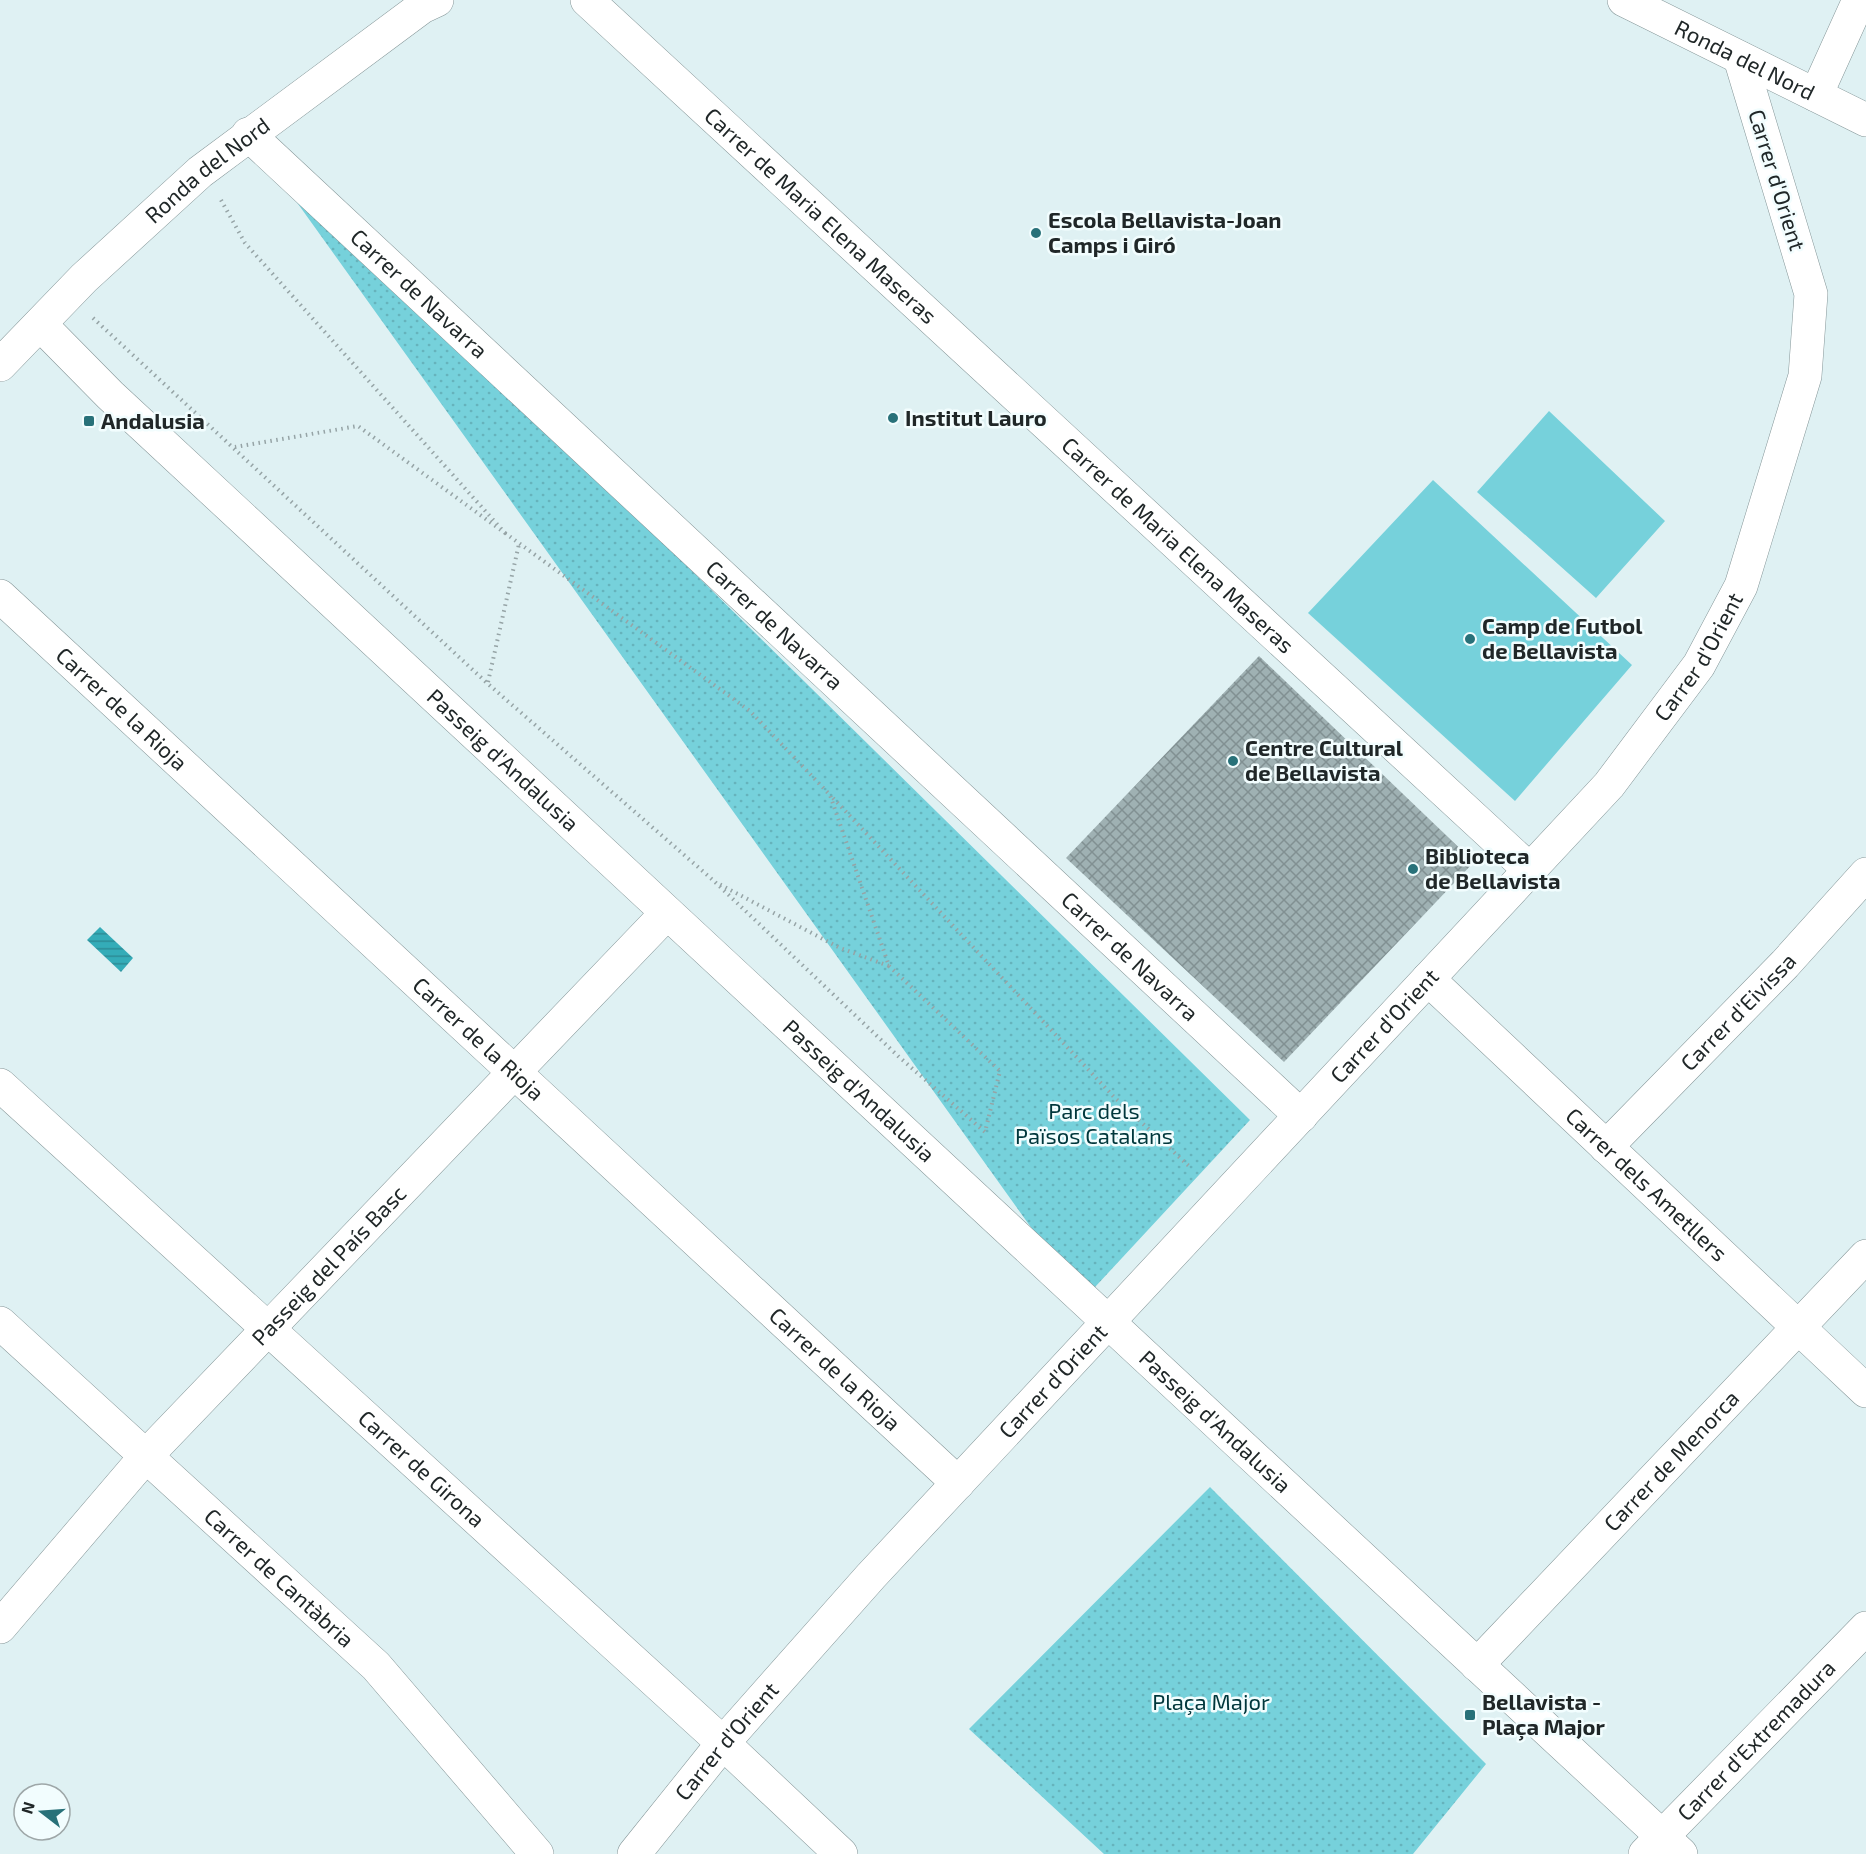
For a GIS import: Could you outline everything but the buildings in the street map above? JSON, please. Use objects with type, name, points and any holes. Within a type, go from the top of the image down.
[{"type":"street","name":"Ronda del Nord","points":[[0,365],[84,278],[200,172],[248,134],[422,7],[437,0]]},
{"type":"street","name":"Carrer de Maria Elena Maseras","points":[[587,0],[1530,870]]},
{"type":"street","name":"Ronda del Nord","points":[[1624,0],[1866,120]]},
{"type":"street","points":[[1816,95],[1859,0]]},
{"type":"street","name":"Carrer d'Orient","points":[[634,1854],[723,1743],[871,1576],[1609,785],[1699,665],[1741,586],[1805,376],[1811,294],[1740,58]]},
{"type":"street","name":"Carrer de Navarra","points":[[248,134],[1301,1116]]},
{"type":"street","name":"Passeig d'Andalusia","points":[[40,324],[110,395],[1477,1665],[1663,1848]]},
{"type":"street","name":"Carrer de la Rioja","points":[[0,596],[958,1483]]},
{"type":"street","name":"Carrer d'Eivissa","points":[[1606,1147],[1785,964],[1866,874]]},
{"type":"street","name":"Passeig del País Basc","points":[[0,1627],[146,1456],[667,913]]},
{"type":"street","name":"Carrer dels Ametllers","points":[[1428,979],[1866,1391]]},
{"type":"street","name":"Carrer de Girona","points":[[0,1085],[723,1743],[841,1854]]},
{"type":"street","name":"Carrer de Menorca","points":[[1477,1665],[1866,1256]]},
{"type":"street","name":"Carrer de Cantàbria","points":[[0,1323],[376,1666],[537,1854]]},
{"type":"street","name":"Carrer d'Extremadura","points":[[1663,1848],[1866,1628]]},
{"type":"path","points":[[218,196],[245,243],[505,533]]},
{"type":"path","points":[[88,312],[102,328],[235,447],[488,682],[714,881],[898,1056],[985,1132],[1000,1071],[889,966],[840,948],[714,881]]},
{"type":"path","points":[[235,447],[358,426],[750,711],[1115,1098],[1191,1168]]},
{"type":"path","points":[[488,682],[519,544]]},
{"type":"path","points":[[830,795],[889,966]]},
{"type":"green space","name":"Parc dels Països Catalans","points":[[248,134],[1250,1120],[1083,1300]]},
{"type":"green space","points":[[1549,411],[1665,521],[1596,598],[1477,492]]},
{"type":"green space","name":"Camp de Futbol de Bellavista","points":[[1433,480],[1632,665],[1515,801],[1308,613]]},
{"type":"green space","name":"Plaça Major","points":[[1210,1487],[1486,1764],[1413,1854],[1104,1854],[969,1729]]},
{"type":"shaded area","points":[[100,927],[133,958],[121,972],[87,940]]},
{"type":"place","name":"Escola Bellavista-Joan Camps i Giró","points":[[1036,233]]},
{"type":"place","name":"Institut Lauro","points":[[893,418]]},
{"type":"place","name":"Andalusia","points":[[89,421]]},
{"type":"place","name":"Camp de Futbol de Bellavista","points":[[1470,639]]},
{"type":"place","name":"Centre Cultural de Bellavista","points":[[1233,761]]},
{"type":"place","name":"Biblioteca de Bellavista","points":[[1413,869]]},
{"type":"place","name":"Bellavista - Plaça Major","points":[[1470,1715]]}]
